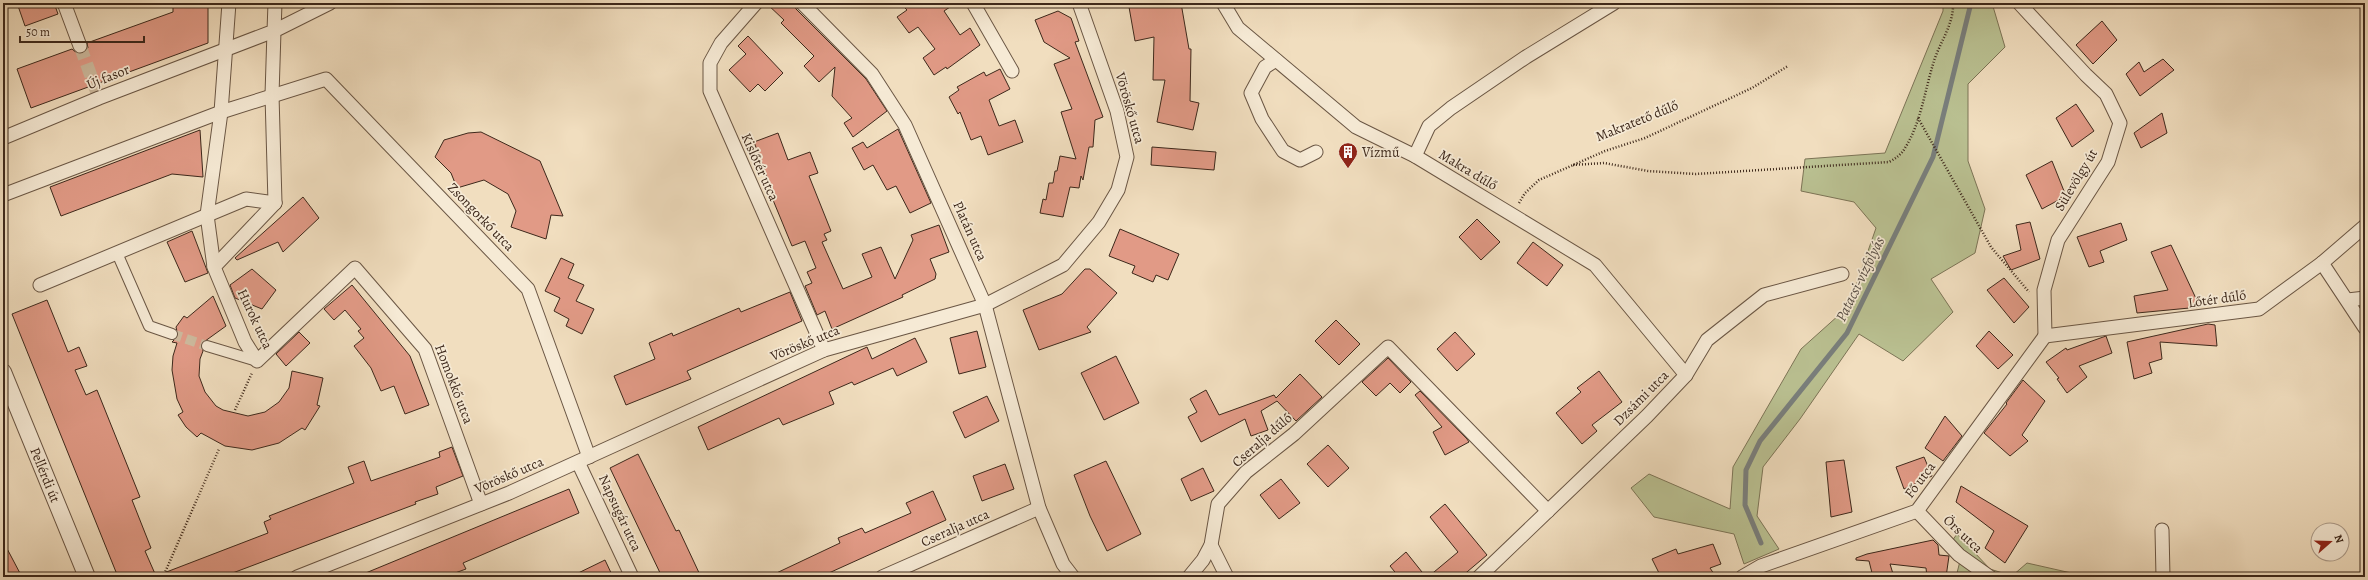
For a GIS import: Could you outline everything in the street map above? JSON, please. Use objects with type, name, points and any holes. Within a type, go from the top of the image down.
[{"type":"street","points":[[64,3],[80,46]]},
{"type":"street","points":[[214,267],[207,215],[221,112],[229,3]]},
{"type":"street","points":[[214,267],[275,202],[272,96],[275,3]]},
{"type":"street","name":"Új fasor","points":[[3,138],[226,48],[274,31],[330,3]]},
{"type":"street","name":"Kislőtér utca","points":[[756,3],[721,43],[710,63],[710,91],[824,350]]},
{"type":"street","name":"Platán utca","points":[[802,3],[872,74],[905,125],[985,304],[1040,508]]},
{"type":"street","points":[[973,3],[1012,71]]},
{"type":"street","name":"Vöröskő utca","points":[[297,577],[481,504],[584,460],[824,350],[985,304],[1062,265],[1099,222],[1118,190],[1127,157],[1117,111],[1079,3]]},
{"type":"street","name":"Makra dűlő","points":[[1223,3],[1238,28],[1356,127],[1415,156],[1595,265],[1686,375]]},
{"type":"street","points":[[1415,156],[1430,126],[1451,108],[1526,57],[1614,3]]},
{"type":"street","name":"Sülevölgy út","points":[[2019,3],[2086,75],[2106,94],[2120,123],[2108,162],[2058,240],[2044,290],[2045,336]]},
{"type":"street","points":[[1276,60],[1265,67],[1251,93],[1262,119],[1283,151],[1300,160],[1316,152]]},
{"type":"street","name":"Zsongorkő utca","points":[[272,96],[326,79],[528,289],[584,460]]},
{"type":"street","points":[[3,195],[221,112],[272,96]]},
{"type":"street","points":[[40,286],[246,199],[275,202]]},
{"type":"street","name":"Lőtér dűlő","points":[[2045,336],[2259,309],[2322,263],[2365,226]]},
{"type":"street","points":[[117,253],[149,326],[172,334]]},
{"type":"street","points":[[2322,263],[2348,300],[2365,328]]},
{"type":"street","name":"Hurok utca","points":[[214,267],[245,342],[257,361],[340,281]]},
{"type":"street","name":"Homokkő utca","points":[[340,281],[355,268],[426,349],[481,504]]},
{"type":"street","name":"Dzsámi utca","points":[[1480,577],[1647,416],[1686,375],[1708,340],[1764,295],[1842,274]]},
{"type":"street","points":[[2348,300],[2365,298]]},
{"type":"street","name":"Fő utca","points":[[1742,577],[1761,566],[1917,511],[2045,336]]},
{"type":"street","points":[[207,346],[257,361]]},
{"type":"street","name":"Cseralja dűlő","points":[[1189,577],[1203,560],[1210,545],[1218,504],[1246,472],[1294,434],[1388,347],[1548,511]]},
{"type":"street","name":"Pellérdi út","points":[[3,372],[87,577]]},
{"type":"street","name":"Napsugár utca","points":[[584,460],[632,577]]},
{"type":"street","points":[[1040,508],[1063,564],[1073,577]]},
{"type":"street","name":"Cseralja utca","points":[[882,577],[1040,508]]},
{"type":"street","name":"Örs utca","points":[[1917,511],[1959,555],[1990,577]]},
{"type":"street","points":[[2162,530],[2163,577]]},
{"type":"street","points":[[1210,545],[1228,577]]},
{"type":"path","points":[[1573,166],[1604,163],[1648,171],[1696,174],[1889,162],[1898,157],[1906,148],[1917,118],[1934,60],[1946,33],[1953,3]]},
{"type":"path","name":"Makratető dűlő","points":[[1517,219],[1518,205],[1525,193],[1539,180],[1605,151],[1652,135],[1752,88],[1788,66]]},
{"type":"path","points":[[1917,118],[1991,247],[2044,308]]},
{"type":"path","points":[[235,410],[257,361]]},
{"type":"path","points":[[163,577],[219,449]]},
{"type":"green space","points":[[1943,3],[1992,3],[2005,47],[1968,84],[1968,161],[1985,209],[1975,253],[1931,279],[1953,312],[1903,361],[1859,334],[1800,419],[1763,467],[1757,516],[1779,549],[1744,564],[1734,534],[1654,517],[1631,488],[1649,474],[1730,509],[1733,467],[1801,349],[1849,306],[1876,228],[1854,202],[1801,191],[1805,159],[1885,153],[1943,11]]},
{"type":"green space","points":[[1957,534],[1990,569],[2012,576],[2027,563],[2089,577],[1956,577],[1960,561],[1946,549]]},
{"type":"building","points":[[17,3],[54,3],[58,14],[25,26]]},
{"type":"building","points":[[173,3],[208,3],[208,43],[31,108],[17,69],[72,49],[78,54],[83,53],[88,48],[87,43],[173,12]]},
{"type":"building","points":[[766,3],[794,3],[796,9],[866,79],[887,111],[853,137],[844,123],[852,118],[832,96],[835,67],[819,82],[804,66],[814,56],[781,23],[784,20]]},
{"type":"building","points":[[912,3],[956,3],[944,11],[960,35],[970,28],[980,45],[947,69],[946,67],[934,75],[923,58],[935,49],[918,27],[909,33],[897,17],[907,10],[905,8]]},
{"type":"building","points":[[1152,3],[1181,3],[1189,49],[1191,49],[1190,101],[1199,103],[1193,130],[1157,122],[1165,80],[1153,80],[1154,37],[1135,41],[1129,7]]},
{"type":"building","points":[[1058,11],[1071,18],[1079,41],[1075,42],[1103,117],[1095,120],[1093,147],[1089,147],[1083,180],[1081,176],[1079,188],[1070,187],[1063,217],[1040,213],[1043,199],[1046,200],[1049,183],[1053,183],[1060,156],[1076,159],[1061,112],[1072,109],[1054,64],[1070,58],[1044,42],[1035,20]]},
{"type":"building","points":[[2102,21],[2117,40],[2093,64],[2076,45]]},
{"type":"building","points":[[748,36],[783,73],[765,91],[758,84],[750,92],[729,70],[746,54],[738,46]]},
{"type":"building","points":[[2163,59],[2174,70],[2140,96],[2126,74],[2139,62],[2144,72]]},
{"type":"building","points":[[1000,69],[1010,89],[989,100],[999,126],[1015,120],[1023,142],[988,155],[981,136],[971,140],[960,112],[958,114],[949,97],[959,90],[957,87],[984,72],[986,76]]},
{"type":"building","points":[[2076,104],[2094,131],[2072,147],[2056,118]]},
{"type":"building","points":[[2162,113],[2167,133],[2141,148],[2134,133]]},
{"type":"building","points":[[898,129],[931,203],[910,213],[896,186],[887,190],[873,165],[864,170],[852,148],[863,142],[867,148]]},
{"type":"building","points":[[200,130],[203,177],[172,174],[61,216],[50,187]]},
{"type":"building","points":[[481,132],[540,161],[563,216],[551,215],[546,239],[511,227],[516,211],[508,194],[484,180],[457,188],[451,173],[435,157],[444,140],[468,133]]},
{"type":"building","points":[[778,133],[788,160],[810,152],[818,173],[809,176],[831,231],[824,234],[827,240],[822,242],[843,289],[872,277],[862,254],[881,247],[895,279],[913,240],[911,235],[939,225],[949,252],[930,259],[936,274],[935,279],[902,295],[903,297],[832,329],[825,311],[817,315],[805,286],[812,283],[807,272],[816,268],[805,241],[792,246],[773,200],[775,199],[754,142]]},
{"type":"building","points":[[1152,147],[1216,152],[1214,170],[1151,165]]},
{"type":"building","points":[[2052,161],[2066,196],[2042,209],[2026,175]]},
{"type":"building","points":[[303,197],[319,218],[283,252],[278,242],[237,260],[235,258]]},
{"type":"building","points":[[1477,219],[1500,242],[1481,260],[1459,237]]},
{"type":"building","points":[[2030,222],[2040,259],[2011,270],[2003,256],[2021,250],[2016,225]]},
{"type":"building","points":[[2121,223],[2127,240],[2100,251],[2104,262],[2089,267],[2077,237]]},
{"type":"building","points":[[1120,229],[1179,254],[1168,280],[1156,275],[1153,282],[1132,273],[1135,266],[1109,256]]},
{"type":"building","points":[[192,231],[208,273],[185,282],[167,242]]},
{"type":"building","points":[[1533,242],[1563,265],[1547,286],[1517,263]]},
{"type":"building","points":[[2171,245],[2200,307],[2137,313],[2134,296],[2168,290],[2151,252]]},
{"type":"building","points":[[561,258],[574,264],[568,278],[584,285],[576,301],[594,309],[582,334],[566,326],[569,319],[554,311],[560,298],[545,291]]},
{"type":"building","points":[[252,269],[276,290],[262,309],[235,298],[230,285]]},
{"type":"building","points":[[1085,269],[1090,269],[1117,293],[1087,327],[1091,332],[1039,350],[1023,310],[1062,294]]},
{"type":"building","points":[[2004,278],[2029,307],[2014,323],[1987,290]]},
{"type":"building","points":[[352,285],[410,356],[429,405],[405,414],[394,386],[381,391],[371,368],[354,346],[364,338],[358,331],[361,329],[345,310],[334,320],[324,309]]},
{"type":"building","points":[[790,292],[802,321],[687,371],[691,379],[626,405],[614,376],[655,359],[649,343],[672,333],[673,336],[739,308],[741,312]]},
{"type":"building","points":[[213,296],[226,326],[201,344],[203,351],[200,359],[199,376],[205,392],[216,406],[223,410],[248,416],[265,412],[279,402],[289,388],[292,371],[323,378],[317,405],[320,406],[305,430],[302,428],[279,443],[252,450],[225,446],[201,433],[197,437],[186,427],[178,415],[183,412],[177,399],[172,370],[173,356],[177,343],[172,342],[178,336],[176,327],[184,316],[187,318]]},
{"type":"building","points":[[47,300],[68,352],[79,347],[87,366],[75,370],[86,395],[97,390],[140,497],[132,500],[151,548],[145,551],[156,576],[268,533],[264,522],[271,519],[269,516],[354,483],[348,467],[364,461],[371,481],[440,457],[439,452],[452,447],[463,476],[436,487],[438,494],[415,502],[416,504],[222,577],[118,577],[12,314]]},
{"type":"building","points":[[1336,320],[1360,344],[1339,365],[1315,341]]},
{"type":"building","points":[[2208,324],[2215,325],[2217,346],[2160,342],[2162,359],[2149,363],[2152,373],[2134,379],[2127,342]]},
{"type":"building","points":[[977,331],[986,367],[959,374],[950,338]]},
{"type":"building","points":[[1989,331],[2013,355],[1998,369],[1976,346]]},
{"type":"building","points":[[299,332],[310,343],[286,366],[276,354]]},
{"type":"building","points":[[1455,332],[1475,354],[1457,371],[1437,349]]},
{"type":"building","points":[[2106,336],[2112,353],[2079,366],[2087,377],[2067,393],[2057,379],[2059,378],[2046,362],[2066,348],[2067,350]]},
{"type":"building","points":[[915,338],[927,362],[897,376],[893,368],[854,385],[852,382],[829,392],[834,404],[783,425],[779,418],[708,450],[698,427],[867,347],[872,359]]},
{"type":"building","points":[[1116,356],[1139,403],[1104,420],[1081,373]]},
{"type":"building","points":[[1388,358],[1411,382],[1400,393],[1390,383],[1376,396],[1362,382]]},
{"type":"building","points":[[1599,371],[1622,402],[1592,425],[1597,431],[1582,444],[1556,413],[1581,392],[1577,388]]},
{"type":"building","points":[[1300,374],[1322,397],[1296,421],[1277,401],[1261,411],[1268,430],[1251,436],[1245,419],[1201,442],[1188,417],[1197,412],[1190,399],[1206,390],[1219,415],[1274,395],[1276,398]]},
{"type":"building","points":[[2023,380],[2045,401],[2022,435],[2028,441],[2010,456],[1984,433],[2007,404],[2006,403]]},
{"type":"building","points":[[1420,391],[1469,442],[1445,455],[1433,432],[1442,427],[1415,395]]},
{"type":"building","points":[[987,396],[999,421],[965,438],[953,412]]},
{"type":"building","points":[[1945,416],[1962,436],[1943,461],[1925,448]]},
{"type":"building","points":[[1328,445],[1349,468],[1328,487],[1307,464]]},
{"type":"building","points":[[638,454],[676,531],[679,530],[701,577],[662,577],[610,468]]},
{"type":"building","points":[[1924,457],[1932,476],[1904,489],[1896,467]]},
{"type":"building","points":[[1844,460],[1852,512],[1831,517],[1826,462]]},
{"type":"building","points":[[1106,461],[1141,534],[1107,551],[1090,516],[1074,475]]},
{"type":"building","points":[[1005,464],[1014,489],[982,501],[973,476]]},
{"type":"building","points":[[1203,468],[1214,491],[1191,501],[1181,479]]},
{"type":"building","points":[[1281,479],[1300,503],[1279,519],[1260,495]]},
{"type":"building","points":[[1961,486],[2028,526],[2005,563],[1985,548],[1994,531],[1956,502]]},
{"type":"building","points":[[569,489],[579,513],[463,563],[466,569],[444,577],[356,577]]},
{"type":"building","points":[[933,491],[946,520],[820,577],[768,577],[840,543],[838,538],[862,528],[865,533],[911,513],[906,503]]},
{"type":"building","points":[[1445,504],[1487,555],[1461,577],[1428,577],[1458,552],[1430,517]]},
{"type":"building","points":[[1933,540],[1938,545],[1939,555],[1949,556],[1946,577],[1927,577],[1926,568],[1890,564],[1894,577],[1873,577],[1869,561],[1856,560],[1856,558],[1867,554]]},
{"type":"building","points":[[3,541],[22,577],[3,577]]},
{"type":"building","points":[[1713,544],[1721,564],[1710,568],[1716,577],[1661,577],[1652,559],[1676,549],[1678,554]]},
{"type":"building","points":[[1406,552],[1426,577],[1399,577],[1390,566]]},
{"type":"building","points":[[605,560],[613,577],[570,577]]},
{"type":"waterway","name":"Patacsi-vízfolyás","points":[[1761,543],[1745,505],[1746,470],[1760,441],[1847,333],[1933,157],[1971,3]]},
{"type":"tunnel","points":[[80,46],[99,98]]},
{"type":"tunnel","points":[[172,334],[207,346]]},
{"type":"place","name":"Vízmű","points":[[1348,169]]}]
